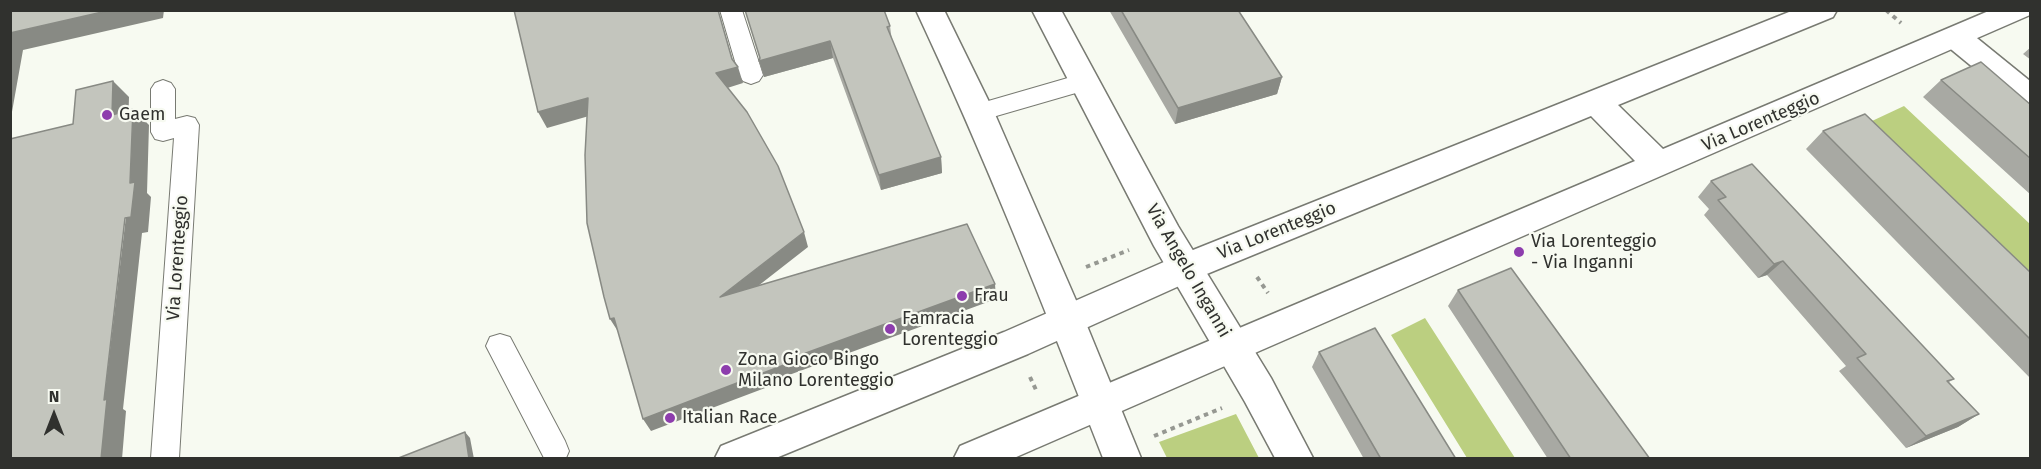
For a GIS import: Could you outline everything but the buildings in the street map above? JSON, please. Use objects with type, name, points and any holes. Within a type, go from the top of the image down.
[{"type":"main road","points":[[930,10],[978,112],[1068,321],[1122,459]]},
{"type":"main road","name":"Via Angelo Inganni","points":[[1046,10],[1185,268],[1294,459]]},
{"type":"main road","name":"Via Lorenteggio","points":[[734,459],[1068,321],[1185,268],[1823,10]]},
{"type":"main road","name":"Via Lorenteggio","points":[[973,459],[2019,10]]},
{"type":"main road","points":[[1957,38],[2031,98]]},
{"type":"main road","points":[[1596,102],[1659,165]]},
{"type":"lane","points":[[731,10],[751,75]]},
{"type":"lane","points":[[978,112],[1085,82]]},
{"type":"lane","name":"Via Lorenteggio","points":[[164,89],[163,132],[187,125],[165,459]]},
{"type":"lane","points":[[500,346],[550,456]]},
{"type":"path","points":[[1886,10],[1903,24]]},
{"type":"path","points":[[1084,268],[1132,248]]},
{"type":"path","points":[[1027,370],[1036,392]]},
{"type":"path","points":[[1152,436],[1226,407]]},
{"type":"green space","points":[[1904,106],[2030,224],[2030,274],[1872,121]]},
{"type":"green space","points":[[1425,318],[1515,458],[1467,458],[1391,335]]},
{"type":"green space","points":[[1236,414],[1259,458],[1167,458],[1159,442]]},
{"type":"place","name":"Gaem","points":[[107,115]]},
{"type":"place","name":"Via Lorenteggio - Via Inganni","points":[[1519,252]]},
{"type":"place","name":"Frau","points":[[962,296]]},
{"type":"place","name":"Famracia Lorenteggio","points":[[890,329]]},
{"type":"place","name":"Zona Gioco Bingo Milano Lorenteggio","points":[[726,370]]},
{"type":"place","name":"Italian Race","points":[[670,418]]}]
